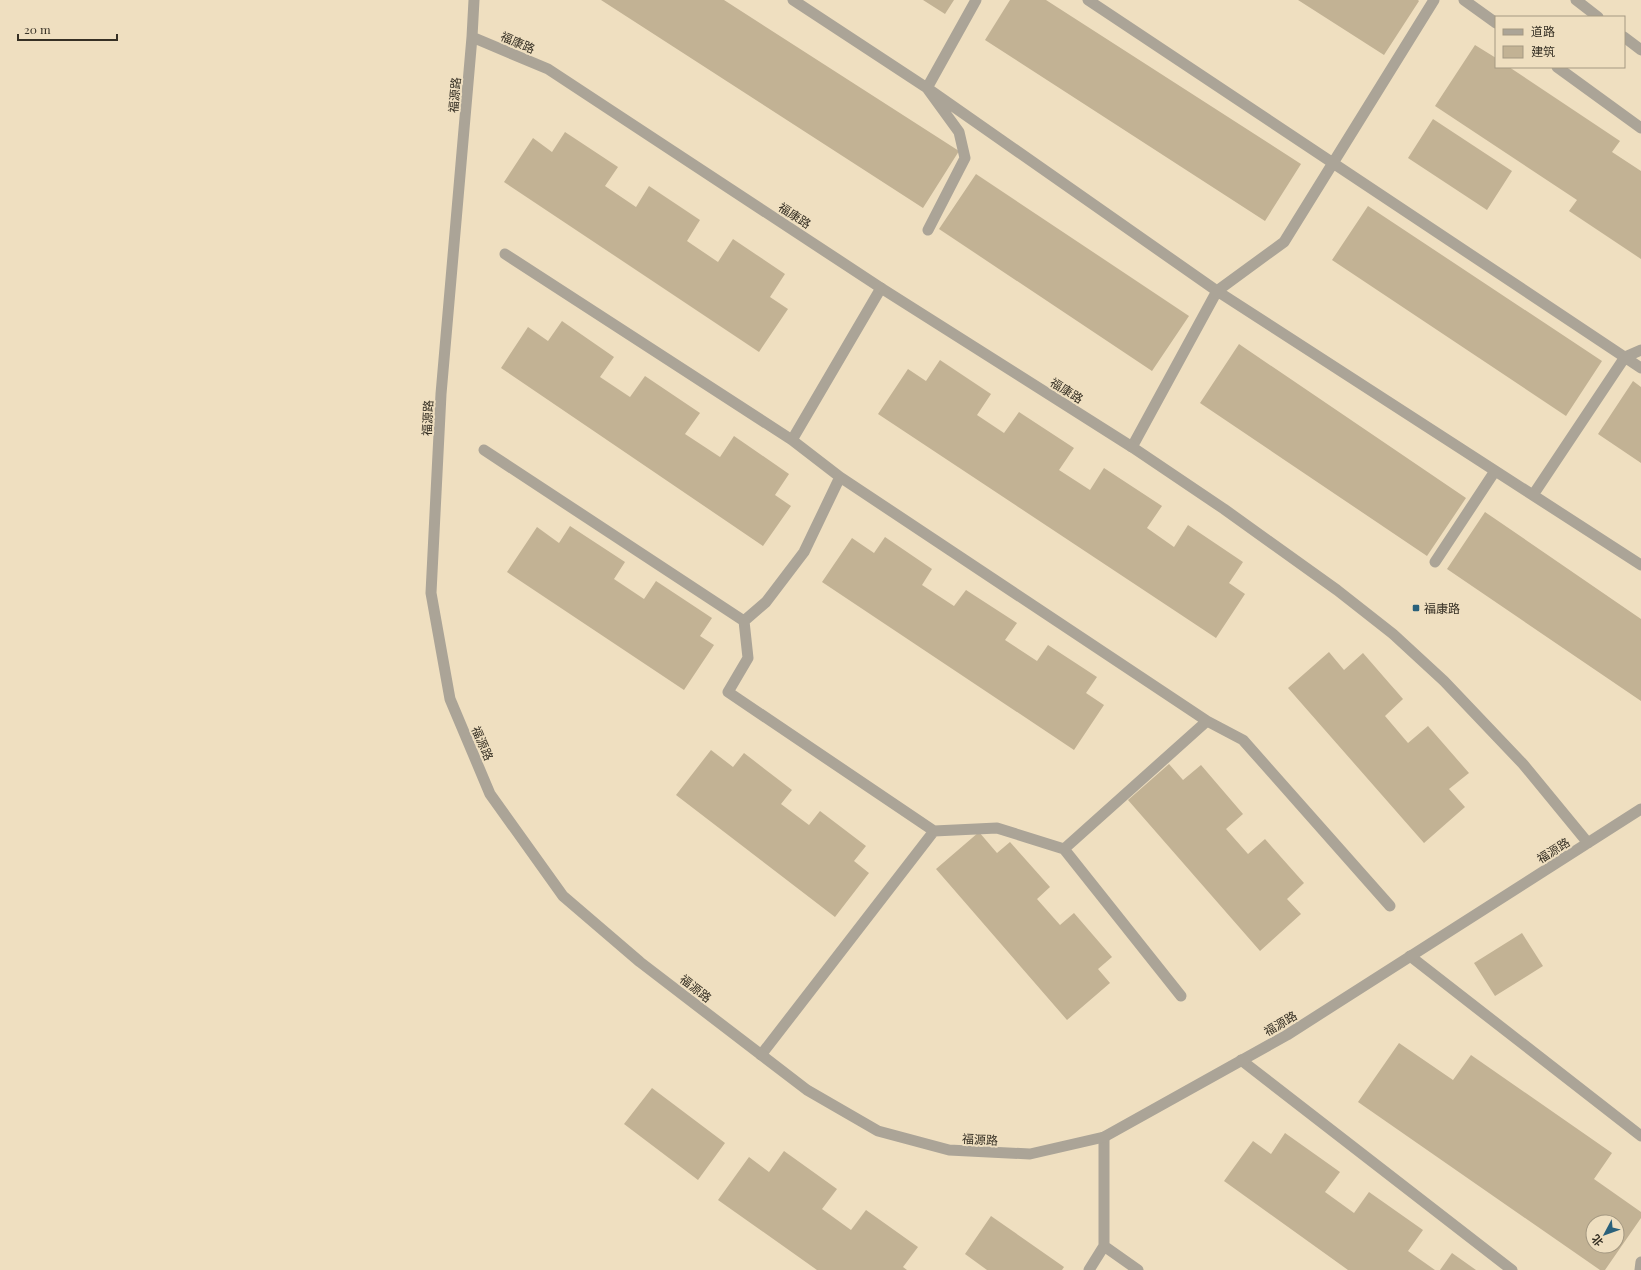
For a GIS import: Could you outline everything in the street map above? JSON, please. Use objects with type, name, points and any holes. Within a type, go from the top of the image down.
[{"type":"street","name":"福源路","points":[[474,0],[441,394],[431,593],[450,699],[490,794],[563,896],[640,962],[807,1090],[878,1131],[949,1150],[1030,1154],[1104,1137],[1287,1035],[1641,809]]},
{"type":"street","points":[[793,0],[927,88],[1217,292],[1641,565]]},
{"type":"street","points":[[927,88],[976,0]]},
{"type":"street","points":[[1088,0],[1641,368]]},
{"type":"street","points":[[1132,447],[1217,292],[1284,242],[1434,0]]},
{"type":"street","points":[[1464,0],[1495,22]]},
{"type":"street","points":[[1576,0],[1597,16]]},
{"type":"street","name":"福康路","points":[[472,37],[548,69],[881,288],[1132,447],[1224,509],[1337,590],[1393,634],[1444,681],[1523,764],[1588,843]]},
{"type":"street","points":[[1625,38],[1641,50]]},
{"type":"street","points":[[1558,68],[1641,128]]},
{"type":"street","points":[[927,88],[959,132],[965,158],[928,230]]},
{"type":"street","points":[[505,254],[792,440],[840,477],[1207,721],[1244,740],[1390,906]]},
{"type":"street","points":[[792,440],[881,288]]},
{"type":"street","points":[[1533,495],[1625,357],[1641,350]]},
{"type":"street","points":[[484,450],[744,621]]},
{"type":"street","points":[[1436,562],[1495,471]]},
{"type":"street","points":[[744,621],[766,602],[804,552],[840,477]]},
{"type":"street","points":[[744,621],[748,658],[728,692],[934,831],[997,828],[1064,848],[1180,996]]},
{"type":"street","points":[[1064,848],[1207,721]]},
{"type":"street","points":[[761,1055],[934,831]]},
{"type":"street","points":[[1410,956],[1641,1136]]},
{"type":"street","points":[[1241,1060],[1512,1270]]},
{"type":"street","points":[[1089,1270],[1104,1246],[1104,1137]]},
{"type":"street","points":[[1104,1246],[1138,1270]]},
{"type":"street","points":[[1640,1270],[1641,1262]]},
{"type":"building","points":[[601,0],[724,0],[959,151],[923,208]]},
{"type":"building","points":[[923,0],[954,0],[945,14]]},
{"type":"building","points":[[1010,0],[1046,0],[1301,164],[1265,221],[985,40]]},
{"type":"building","points":[[1298,0],[1418,0],[1419,1],[1384,55]]},
{"type":"building","points":[[1475,45],[1495,57],[1495,68],[1510,68],[1620,141],[1612,152],[1641,171],[1641,259],[1569,211],[1577,200],[1435,106]]},
{"type":"building","points":[[1433,119],[1512,171],[1487,210],[1408,158]]},
{"type":"building","points":[[565,132],[618,167],[605,186],[636,207],[649,186],[700,220],[687,241],[718,262],[733,239],[785,274],[770,297],[788,309],[759,352],[504,182],[533,138],[552,152]]},
{"type":"building","points":[[976,174],[1189,316],[1152,371],[939,229]]},
{"type":"building","points":[[1368,206],[1602,361],[1566,416],[1332,260]]},
{"type":"building","points":[[562,321],[614,357],[600,377],[630,397],[645,376],[700,413],[685,434],[720,457],[734,436],[789,474],[775,495],[791,506],[763,546],[501,368],[528,327],[548,341]]},
{"type":"building","points":[[1239,344],[1466,498],[1427,556],[1200,403]]},
{"type":"building","points":[[940,360],[991,394],[977,415],[1004,433],[1019,412],[1074,448],[1059,470],[1090,490],[1104,468],[1162,506],[1147,528],[1174,547],[1188,525],[1243,562],[1229,583],[1245,594],[1216,638],[878,414],[908,369],[926,381]]},
{"type":"building","points":[[1633,381],[1641,387],[1641,463],[1598,434]]},
{"type":"building","points":[[1485,512],[1641,619],[1641,701],[1447,569]]},
{"type":"building","points":[[570,526],[625,562],[614,579],[644,599],[656,581],[712,618],[700,636],[714,645],[684,690],[507,572],[537,527],[559,543]]},
{"type":"building","points":[[885,537],[932,569],[922,585],[954,606],[966,590],[1017,623],[1005,640],[1037,661],[1048,645],[1097,677],[1086,693],[1104,705],[1074,750],[822,582],[852,538],[874,553]]},
{"type":"building","points":[[1329,652],[1344,670],[1363,653],[1403,699],[1385,716],[1408,743],[1428,726],[1469,773],[1449,789],[1465,807],[1424,843],[1288,688]]},
{"type":"building","points":[[711,750],[733,767],[744,753],[792,790],[781,804],[809,825],[820,811],[866,846],[854,861],[869,873],[835,917],[676,795]]},
{"type":"building","points":[[1169,764],[1183,780],[1201,765],[1243,814],[1226,829],[1248,854],[1265,839],[1304,883],[1287,899],[1301,914],[1260,951],[1128,800]]},
{"type":"building","points":[[979,832],[997,853],[1010,842],[1050,887],[1037,899],[1060,925],[1074,913],[1112,957],[1098,969],[1110,983],[1067,1020],[936,869]]},
{"type":"building","points":[[1522,933],[1543,966],[1495,996],[1474,963]]},
{"type":"building","points":[[1399,1043],[1453,1080],[1471,1055],[1612,1153],[1594,1179],[1641,1212],[1641,1218],[1625,1241],[1625,1214],[1585,1214],[1585,1254],[1616,1254],[1605,1270],[1600,1270],[1358,1102]]},
{"type":"building","points":[[652,1088],[725,1143],[698,1180],[624,1124]]},
{"type":"building","points":[[1285,1133],[1340,1172],[1325,1192],[1354,1213],[1369,1192],[1423,1230],[1408,1251],[1435,1270],[1348,1270],[1224,1181],[1253,1141],[1271,1154]]},
{"type":"building","points":[[784,1151],[837,1189],[822,1209],[851,1230],[866,1210],[918,1247],[903,1267],[907,1270],[817,1270],[718,1200],[749,1157],[769,1172]]},
{"type":"building","points":[[991,1216],[1064,1267],[1062,1270],[987,1270],[965,1254]]},
{"type":"building","points":[[1452,1253],[1476,1270],[1440,1270]]},
{"type":"place","name":"福康路","points":[[1416,608]]}]
